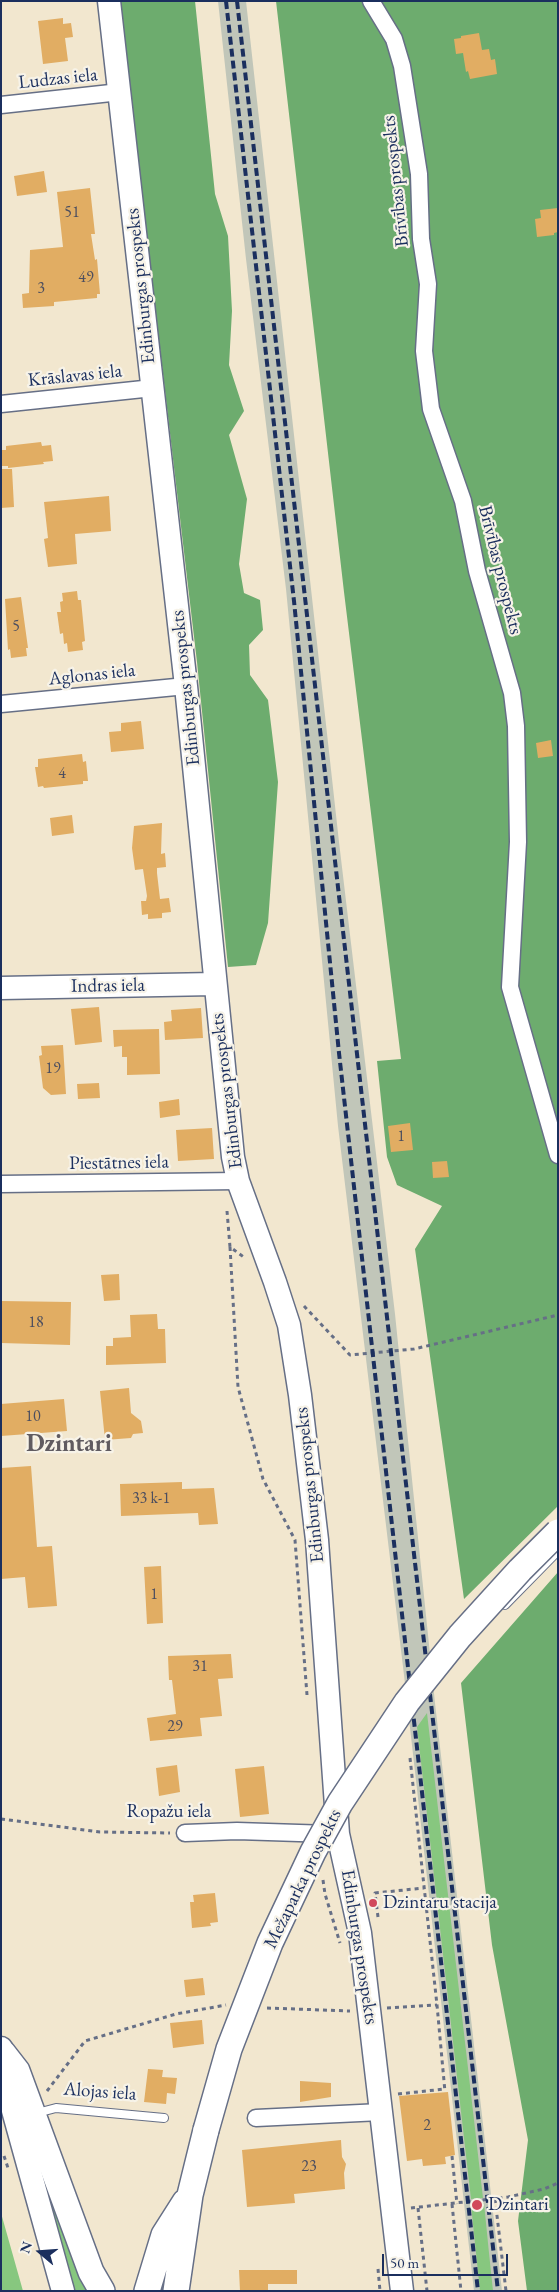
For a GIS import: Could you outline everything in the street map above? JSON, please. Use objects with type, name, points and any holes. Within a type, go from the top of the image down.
[{"type":"main road","name":"Mežaparka prospekts","points":[[176,2291],[190,2195],[206,2130],[232,2041],[267,1952],[305,1868],[340,1803],[407,1702],[460,1636],[520,1570],[558,1532]]},
{"type":"main road","points":[[2,2050],[17,2071],[91,2272],[102,2291]]},
{"type":"main road","points":[[147,2291],[164,2235],[190,2195]]},
{"type":"street","name":"Edinburgas prospekts","points":[[109,1],[186,686],[214,984],[233,1157],[238,1181],[275,1282],[288,1325],[309,1459],[338,1834],[360,1933],[394,2209],[402,2291]]},
{"type":"street","name":"Brīvības prospekts","points":[[371,1],[394,38],[402,66],[419,174],[421,239],[428,284],[424,351],[431,409],[463,501],[478,571],[512,693],[516,726],[518,842],[510,987],[558,1155]]},
{"type":"street","name":"Ludzas iela","points":[[1,106],[120,92]]},
{"type":"street","name":"Krāslavas iela","points":[[1,404],[153,388]]},
{"type":"street","name":"Aglonas iela","points":[[1,704],[186,686]]},
{"type":"street","name":"Indras iela","points":[[1,988],[214,984]]},
{"type":"street","name":"Piestātnes iela","points":[[1,1184],[238,1181]]},
{"type":"street","name":"Ropažu iela","points":[[185,1833],[237,1831],[309,1835],[338,1834]]},
{"type":"street","points":[[255,2007],[304,1892],[309,1875],[309,1835]]},
{"type":"street","points":[[2,2050],[4,2078],[63,2291]]},
{"type":"street","points":[[256,2118],[382,2112]]},
{"type":"lane","points":[[496,1614],[558,1551]]},
{"type":"lane","name":"Alojas iela","points":[[30,2106],[164,2118]]},
{"type":"path","points":[[227,1209],[230,1247],[292,1293],[350,1355],[414,1349],[558,1315]]},
{"type":"path","points":[[396,2094],[445,2091],[410,1758]]},
{"type":"path","name":"Ropažu iela","points":[[1,1819],[100,1832],[185,1833]]},
{"type":"path","points":[[379,1925],[375,1893],[424,1888]]},
{"type":"path","points":[[30,2106],[42,2097],[85,2041],[176,2014],[222,2005],[291,2010],[370,2010],[437,2005]]},
{"type":"path","points":[[452,2156],[457,2204]]},
{"type":"path","points":[[394,2209],[496,2199],[544,2189],[558,2182]]},
{"type":"path","points":[[496,2199],[506,2291]]},
{"type":"path","points":[[452,2204],[461,2291]]},
{"type":"path","points":[[418,2208],[427,2291]]},
{"type":"shaded area","points":[[218,1],[246,1],[339,842],[395,1314],[435,1703],[502,2291],[474,2291],[404,1675],[338,1126],[286,589],[246,259]]},
{"type":"green space","points":[[119,1],[195,1],[215,194],[228,236],[232,311],[229,365],[244,411],[229,435],[247,499],[239,564],[244,593],[260,600],[263,630],[249,645],[250,675],[268,700],[278,782],[268,923],[256,965],[228,967],[197,662]]},
{"type":"green space","points":[[276,1],[558,1],[558,1506],[464,1599],[415,1249],[442,1206],[397,1185],[387,1157],[377,1061],[401,1059],[344,592]]},
{"type":"green space","points":[[558,1572],[558,2291],[527,2291],[518,2221],[528,2140],[492,1945],[461,1683]]},
{"type":"green space","points":[[427,1713],[483,2198],[471,2199],[417,1727]]},
{"type":"green space","points":[[37,2147],[92,2291],[69,2291],[30,2151]]},
{"type":"green space","points":[[484,2203],[493,2291],[480,2291],[471,2205]]},
{"type":"green space","points":[[1,2213],[23,2291],[1,2291]]},
{"type":"building","points":[[63,18],[63,24],[71,23],[73,37],[65,38],[68,61],[43,64],[38,21]]},
{"type":"building","points":[[479,33],[482,50],[489,49],[491,60],[495,59],[497,74],[470,79],[468,71],[466,72],[463,53],[456,54],[454,39]]},
{"type":"building","points":[[44,171],[47,192],[17,196],[14,176]]},
{"type":"building","points":[[90,188],[95,234],[91,234],[95,260],[97,259],[100,294],[97,294],[97,298],[54,302],[54,306],[23,308],[22,294],[29,293],[30,250],[63,247],[57,192]]},
{"type":"building","points":[[558,208],[558,232],[554,233],[554,235],[537,237],[535,219],[541,218],[540,210]]},
{"type":"building","points":[[41,442],[42,446],[51,445],[53,461],[43,462],[44,464],[8,468],[8,466],[1,466],[1,450],[6,450],[6,446]]},
{"type":"building","points":[[2,469],[12,469],[14,507],[1,508]]},
{"type":"building","points":[[109,496],[111,531],[75,534],[77,564],[48,567],[44,539],[48,538],[44,502]]},
{"type":"building","points":[[77,591],[78,600],[81,600],[85,641],[82,642],[83,650],[68,652],[67,643],[64,644],[63,633],[60,634],[57,612],[61,612],[60,602],[63,601],[62,593]]},
{"type":"building","points":[[21,597],[28,648],[26,648],[27,656],[11,658],[10,649],[8,650],[5,599]]},
{"type":"building","points":[[141,721],[144,749],[111,752],[109,732],[121,731],[121,723]]},
{"type":"building","points":[[551,740],[553,756],[538,758],[536,743]]},
{"type":"building","points":[[82,754],[83,762],[86,761],[88,781],[83,781],[83,784],[38,787],[35,767],[38,767],[38,759]]},
{"type":"building","points":[[72,815],[74,833],[52,836],[50,818]]},
{"type":"building","points":[[162,823],[161,854],[165,853],[166,867],[157,868],[157,873],[160,899],[169,898],[171,912],[162,913],[162,918],[148,919],[148,914],[142,915],[141,901],[146,901],[147,896],[143,869],[135,870],[132,848],[134,826]]},
{"type":"building","points":[[99,1007],[102,1042],[75,1045],[71,1009]]},
{"type":"building","points":[[201,1008],[203,1038],[165,1040],[164,1022],[172,1021],[171,1010]]},
{"type":"building","points":[[159,1029],[160,1074],[127,1075],[127,1057],[122,1057],[122,1046],[114,1047],[113,1030]]},
{"type":"building","points":[[63,1045],[66,1094],[51,1095],[43,1088],[39,1056],[42,1055],[41,1046]]},
{"type":"building","points":[[99,1083],[100,1098],[78,1099],[77,1084]]},
{"type":"building","points":[[179,1099],[180,1115],[160,1118],[159,1102]]},
{"type":"building","points":[[410,1123],[413,1150],[391,1152],[388,1126]]},
{"type":"building","points":[[212,1128],[214,1159],[178,1161],[176,1130]]},
{"type":"building","points":[[447,1161],[449,1177],[433,1178],[432,1162]]},
{"type":"building","points":[[119,1274],[120,1300],[104,1301],[101,1275]]},
{"type":"building","points":[[1,1301],[71,1302],[70,1345],[1,1343]]},
{"type":"building","points":[[157,1314],[158,1329],[165,1329],[166,1363],[106,1365],[106,1346],[113,1346],[113,1338],[131,1337],[130,1315]]},
{"type":"building","points":[[129,1388],[131,1413],[141,1421],[143,1433],[133,1434],[131,1438],[105,1440],[100,1391]]},
{"type":"building","points":[[64,1399],[67,1431],[1,1436],[1,1404]]},
{"type":"building","points":[[31,1466],[37,1547],[52,1546],[57,1606],[28,1608],[25,1577],[1,1579],[1,1468]]},
{"type":"building","points":[[182,1482],[182,1489],[214,1488],[218,1524],[199,1525],[198,1513],[121,1516],[120,1484]]},
{"type":"building","points":[[161,1566],[163,1623],[147,1624],[144,1567]]},
{"type":"building","points":[[231,1654],[233,1678],[218,1679],[222,1716],[200,1718],[202,1736],[150,1741],[147,1718],[176,1714],[172,1680],[169,1680],[168,1656]]},
{"type":"building","points":[[177,1765],[180,1792],[159,1796],[156,1768]]},
{"type":"building","points":[[264,1766],[269,1814],[240,1817],[235,1769]]},
{"type":"building","points":[[215,1893],[218,1922],[210,1923],[211,1926],[192,1928],[190,1902],[194,1902],[193,1895]]},
{"type":"building","points":[[203,1978],[205,1995],[186,1997],[184,1980]]},
{"type":"building","points":[[202,2020],[204,2044],[173,2048],[170,2023]]},
{"type":"building","points":[[148,2069],[163,2070],[162,2077],[177,2078],[175,2094],[167,2093],[166,2104],[144,2102]]},
{"type":"building","points":[[300,2081],[331,2083],[331,2097],[300,2102]]},
{"type":"building","name":"Dzintari","points":[[448,2092],[455,2155],[445,2157],[446,2164],[423,2166],[422,2159],[407,2161],[399,2096]]},
{"type":"building","points":[[341,2140],[342,2157],[346,2164],[344,2173],[345,2189],[294,2194],[295,2203],[247,2207],[242,2150]]},
{"type":"building","points":[[239,2270],[297,2270],[297,2284],[268,2284],[268,2291],[240,2291]]},
{"type":"railway","points":[[226,1],[294,601],[339,1053],[478,2291]]},
{"type":"railway","points":[[237,1],[498,2291]]},
{"type":"place","name":"Dzintaru stacija","points":[[373,1903]]},
{"type":"place","name":"Dzintari","points":[[477,2205]]},
{"type":"district","name":"Dzintari","points":[[69,1444]]}]
